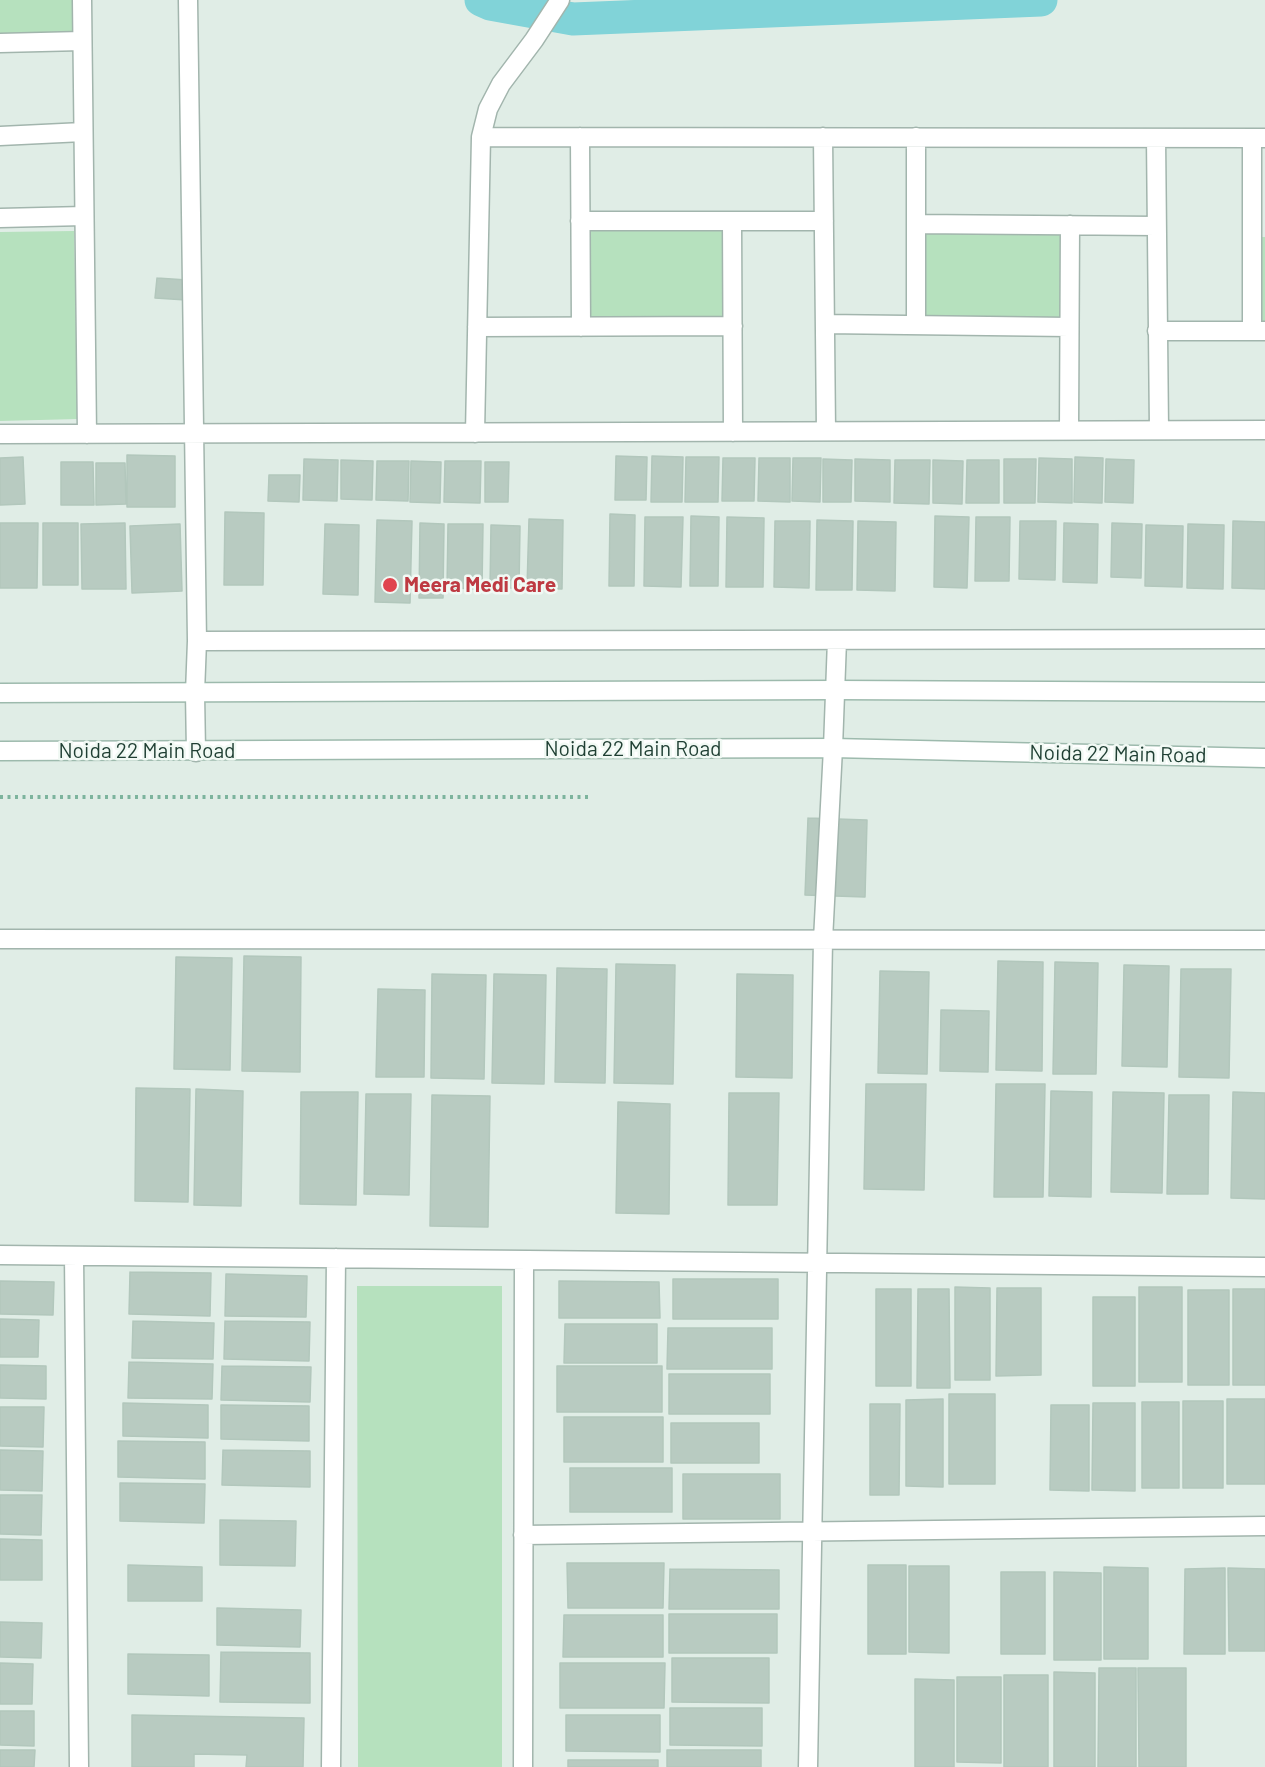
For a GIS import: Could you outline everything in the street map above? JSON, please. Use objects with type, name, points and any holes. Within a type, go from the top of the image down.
[{"type":"street","points":[[82,0],[87,434]]},
{"type":"street","points":[[188,0],[197,641],[196,752]]},
{"type":"street","points":[[475,433],[481,137],[488,109],[501,84],[560,0]]},
{"type":"street","points":[[0,43],[82,40]]},
{"type":"street","points":[[0,136],[83,132]]},
{"type":"street","points":[[481,137],[1258,138],[1258,331],[1157,331]]},
{"type":"street","points":[[580,137],[580,327]]},
{"type":"street","points":[[823,137],[826,431]]},
{"type":"street","points":[[916,137],[916,325]]},
{"type":"street","points":[[1156,138],[1159,430]]},
{"type":"street","points":[[0,218],[84,216]]},
{"type":"street","points":[[580,221],[824,221]]},
{"type":"street","points":[[732,221],[733,432]]},
{"type":"street","points":[[916,224],[1156,226]]},
{"type":"street","points":[[1069,430],[1070,225]]},
{"type":"street","points":[[825,324],[1069,327]]},
{"type":"street","points":[[477,327],[733,326]]},
{"type":"street","points":[[0,434],[1265,430]]},
{"type":"street","points":[[197,641],[1265,639]]},
{"type":"street","points":[[808,1767],[823,940],[837,640]]},
{"type":"street","points":[[0,693],[836,690],[1265,692]]},
{"type":"street","name":"Noida 22 Main Road","points":[[0,751],[833,748],[1265,758]]},
{"type":"street","points":[[0,939],[1265,940]]},
{"type":"street","points":[[0,1255],[1265,1267]]},
{"type":"street","points":[[74,1256],[79,1767]]},
{"type":"street","points":[[331,1767],[336,1258]]},
{"type":"street","points":[[523,1767],[524,1260]]},
{"type":"street","points":[[523,1535],[1265,1526]]},
{"type":"path","points":[[0,797],[589,797]]},
{"type":"green space","points":[[0,0],[74,0],[75,33],[0,34]]},
{"type":"green space","points":[[587,228],[726,228],[726,321],[587,321]]},
{"type":"green space","points":[[922,230],[1064,231],[1063,322],[922,321]]},
{"type":"green space","points":[[74,231],[78,419],[0,421],[0,232]]},
{"type":"green space","points":[[1259,237],[1265,237],[1265,325],[1260,325]]},
{"type":"green space","points":[[357,1286],[502,1286],[502,1767],[358,1767]]},
{"type":"building","points":[[157,278],[187,280],[186,300],[155,298]]},
{"type":"building","points":[[127,455],[175,456],[175,507],[127,507]]},
{"type":"building","points":[[616,456],[647,457],[646,500],[615,500]]},
{"type":"building","points":[[652,456],[683,457],[682,502],[651,502]]},
{"type":"building","points":[[23,457],[25,504],[0,505],[0,458]]},
{"type":"building","points":[[686,457],[719,457],[718,502],[685,502]]},
{"type":"building","points":[[1075,457],[1103,458],[1102,503],[1074,502]]},
{"type":"building","points":[[723,458],[755,458],[754,501],[722,501]]},
{"type":"building","points":[[759,458],[790,458],[790,502],[758,501]]},
{"type":"building","points":[[793,458],[821,458],[820,502],[792,501]]},
{"type":"building","points":[[1039,458],[1072,459],[1072,503],[1038,502]]},
{"type":"building","points":[[304,459],[338,460],[337,501],[303,500]]},
{"type":"building","points":[[823,459],[852,460],[851,502],[823,502]]},
{"type":"building","points":[[855,459],[890,460],[890,502],[855,501]]},
{"type":"building","points":[[1004,459],[1036,459],[1035,503],[1004,503]]},
{"type":"building","points":[[1106,459],[1134,460],[1133,503],[1105,502]]},
{"type":"building","points":[[341,460],[373,461],[372,500],[341,499]]},
{"type":"building","points":[[895,460],[930,460],[929,504],[894,503]]},
{"type":"building","points":[[933,460],[963,461],[962,504],[933,503]]},
{"type":"building","points":[[967,460],[999,460],[999,503],[966,503]]},
{"type":"building","points":[[377,461],[409,461],[408,501],[376,500]]},
{"type":"building","points":[[411,461],[441,462],[440,503],[410,502]]},
{"type":"building","points":[[445,461],[481,461],[480,503],[444,502]]},
{"type":"building","points":[[61,462],[93,462],[94,505],[61,505]]},
{"type":"building","points":[[485,462],[509,462],[508,502],[485,502]]},
{"type":"building","points":[[96,463],[125,463],[126,504],[96,505]]},
{"type":"building","points":[[269,475],[300,475],[299,502],[268,501]]},
{"type":"building","points":[[225,512],[264,513],[263,585],[224,585]]},
{"type":"building","points":[[610,514],[635,515],[634,586],[609,586]]},
{"type":"building","points":[[691,516],[719,517],[718,586],[690,586]]},
{"type":"building","points":[[935,516],[969,517],[967,588],[934,587]]},
{"type":"building","points":[[645,517],[683,517],[681,587],[644,586]]},
{"type":"building","points":[[727,517],[764,518],[763,587],[726,587]]},
{"type":"building","points":[[976,517],[1010,517],[1009,581],[975,581]]},
{"type":"building","points":[[529,519],[563,520],[562,589],[527,588]]},
{"type":"building","points":[[377,520],[412,521],[410,603],[375,602]]},
{"type":"building","points":[[817,520],[853,521],[852,590],[816,590]]},
{"type":"building","points":[[775,521],[810,521],[809,588],[774,587]]},
{"type":"building","points":[[858,521],[896,522],[895,591],[857,590]]},
{"type":"building","points":[[1020,521],[1056,521],[1055,580],[1019,579]]},
{"type":"building","points":[[1233,521],[1265,522],[1265,589],[1232,588]]},
{"type":"building","points":[[0,523],[38,523],[37,588],[0,588]]},
{"type":"building","points":[[43,523],[78,523],[78,585],[43,585]]},
{"type":"building","points":[[125,523],[126,589],[82,589],[81,524]]},
{"type":"building","points":[[420,523],[444,524],[443,598],[419,598]]},
{"type":"building","points":[[1064,523],[1098,524],[1097,583],[1063,582]]},
{"type":"building","points":[[1112,523],[1142,524],[1141,578],[1111,577]]},
{"type":"building","points":[[180,524],[182,591],[132,593],[130,526]]},
{"type":"building","points":[[325,524],[359,525],[358,595],[323,594]]},
{"type":"building","points":[[448,524],[483,524],[482,589],[447,588]]},
{"type":"building","points":[[1188,524],[1224,525],[1223,589],[1187,588]]},
{"type":"building","points":[[491,525],[520,526],[519,588],[490,588]]},
{"type":"building","points":[[1146,525],[1183,526],[1182,587],[1145,586]]},
{"type":"building","points":[[808,818],[867,820],[865,897],[805,895]]},
{"type":"building","points":[[244,956],[301,957],[300,1072],[242,1071]]},
{"type":"building","points":[[176,957],[232,958],[230,1070],[174,1069]]},
{"type":"building","points":[[998,961],[1043,962],[1042,1071],[996,1070]]},
{"type":"building","points":[[1055,962],[1098,963],[1096,1074],[1053,1074]]},
{"type":"building","points":[[616,964],[675,965],[673,1084],[614,1083]]},
{"type":"building","points":[[1124,965],[1169,966],[1167,1067],[1122,1066]]},
{"type":"building","points":[[557,968],[607,969],[605,1083],[555,1082]]},
{"type":"building","points":[[1181,969],[1231,969],[1229,1078],[1179,1077]]},
{"type":"building","points":[[880,971],[929,972],[927,1074],[878,1073]]},
{"type":"building","points":[[432,974],[486,975],[484,1079],[431,1078]]},
{"type":"building","points":[[494,974],[546,975],[544,1084],[492,1083]]},
{"type":"building","points":[[737,974],[793,975],[792,1078],[736,1077]]},
{"type":"building","points":[[378,989],[425,990],[424,1077],[376,1077]]},
{"type":"building","points":[[941,1010],[989,1011],[988,1072],[940,1071]]},
{"type":"building","points":[[866,1084],[926,1084],[924,1190],[864,1189]]},
{"type":"building","points":[[996,1084],[1045,1084],[1043,1197],[994,1197]]},
{"type":"building","points":[[136,1088],[190,1089],[188,1202],[135,1201]]},
{"type":"building","points":[[196,1089],[243,1091],[241,1206],[194,1205]]},
{"type":"building","points":[[1051,1091],[1092,1092],[1091,1197],[1049,1196]]},
{"type":"building","points":[[301,1092],[358,1092],[356,1205],[300,1204]]},
{"type":"building","points":[[1113,1092],[1164,1093],[1162,1193],[1111,1192]]},
{"type":"building","points":[[1233,1092],[1265,1093],[1265,1199],[1231,1198]]},
{"type":"building","points":[[729,1093],[779,1093],[777,1205],[728,1205]]},
{"type":"building","points":[[366,1094],[411,1094],[409,1195],[364,1194]]},
{"type":"building","points":[[432,1095],[490,1096],[488,1227],[430,1226]]},
{"type":"building","points":[[1169,1095],[1209,1095],[1208,1194],[1167,1194]]},
{"type":"building","points":[[618,1102],[670,1104],[669,1214],[616,1213]]},
{"type":"building","points":[[130,1272],[211,1273],[210,1316],[129,1314]]},
{"type":"building","points":[[226,1274],[307,1276],[306,1317],[225,1316]]},
{"type":"building","points":[[673,1279],[778,1279],[778,1319],[673,1319]]},
{"type":"building","points":[[0,1281],[54,1282],[53,1315],[0,1314]]},
{"type":"building","points":[[559,1281],[659,1282],[660,1318],[559,1318]]},
{"type":"building","points":[[955,1287],[990,1288],[990,1380],[955,1380]]},
{"type":"building","points":[[1139,1287],[1182,1287],[1182,1382],[1139,1382]]},
{"type":"building","points":[[997,1288],[1041,1288],[1041,1375],[996,1376]]},
{"type":"building","points":[[876,1289],[911,1289],[911,1386],[876,1386]]},
{"type":"building","points":[[918,1289],[949,1289],[950,1388],[917,1388]]},
{"type":"building","points":[[1233,1289],[1265,1289],[1265,1385],[1233,1385]]},
{"type":"building","points":[[1188,1290],[1229,1290],[1229,1385],[1188,1385]]},
{"type":"building","points":[[1093,1297],[1135,1297],[1135,1386],[1093,1386]]},
{"type":"building","points":[[0,1319],[39,1320],[38,1357],[0,1357]]},
{"type":"building","points":[[133,1321],[214,1323],[213,1359],[132,1358]]},
{"type":"building","points":[[225,1321],[310,1322],[309,1361],[224,1359]]},
{"type":"building","points":[[565,1324],[657,1324],[657,1363],[564,1363]]},
{"type":"building","points":[[668,1328],[772,1328],[772,1369],[667,1369]]},
{"type":"building","points":[[129,1362],[213,1364],[212,1399],[128,1398]]},
{"type":"building","points":[[0,1365],[46,1366],[46,1399],[0,1398]]},
{"type":"building","points":[[222,1366],[311,1367],[310,1402],[221,1400]]},
{"type":"building","points":[[557,1366],[662,1366],[662,1412],[557,1412]]},
{"type":"building","points":[[669,1374],[770,1374],[770,1414],[669,1414]]},
{"type":"building","points":[[949,1394],[995,1394],[995,1484],[949,1484]]},
{"type":"building","points":[[943,1399],[943,1487],[906,1486],[906,1400]]},
{"type":"building","points":[[1227,1399],[1265,1399],[1265,1484],[1227,1484]]},
{"type":"building","points":[[1183,1401],[1223,1401],[1223,1488],[1183,1488]]},
{"type":"building","points":[[1142,1402],[1179,1402],[1179,1488],[1142,1488]]},
{"type":"building","points":[[123,1403],[208,1405],[208,1438],[123,1436]]},
{"type":"building","points":[[1093,1403],[1135,1403],[1135,1491],[1092,1490]]},
{"type":"building","points":[[870,1404],[900,1404],[899,1495],[870,1495]]},
{"type":"building","points":[[221,1405],[309,1406],[309,1441],[221,1439]]},
{"type":"building","points":[[1051,1405],[1089,1405],[1089,1491],[1050,1490]]},
{"type":"building","points":[[0,1407],[44,1407],[43,1447],[0,1446]]},
{"type":"building","points":[[564,1417],[663,1417],[663,1462],[564,1462]]},
{"type":"building","points":[[671,1423],[759,1423],[759,1463],[671,1463]]},
{"type":"building","points":[[118,1441],[205,1442],[205,1479],[118,1477]]},
{"type":"building","points":[[0,1450],[43,1451],[42,1491],[0,1490]]},
{"type":"building","points":[[223,1450],[310,1451],[310,1487],[222,1485]]},
{"type":"building","points":[[570,1468],[672,1468],[672,1512],[570,1512]]},
{"type":"building","points":[[683,1474],[780,1474],[780,1519],[683,1519]]},
{"type":"building","points":[[120,1483],[205,1484],[204,1523],[120,1521]]},
{"type":"building","points":[[0,1495],[42,1495],[41,1535],[0,1534]]},
{"type":"building","points":[[220,1520],[296,1521],[295,1566],[220,1565]]},
{"type":"building","points":[[0,1539],[42,1540],[42,1580],[0,1580]]},
{"type":"building","points":[[567,1563],[664,1563],[663,1608],[568,1608]]},
{"type":"building","points":[[128,1565],[202,1567],[202,1601],[128,1601]]},
{"type":"building","points":[[868,1565],[906,1565],[906,1654],[868,1654]]},
{"type":"building","points":[[909,1566],[949,1566],[949,1653],[909,1652]]},
{"type":"building","points":[[1104,1567],[1148,1568],[1148,1659],[1104,1659]]},
{"type":"building","points":[[1225,1568],[1225,1654],[1184,1654],[1185,1569]]},
{"type":"building","points":[[1228,1568],[1265,1569],[1265,1651],[1229,1651]]},
{"type":"building","points":[[670,1569],[779,1570],[779,1609],[669,1609]]},
{"type":"building","points":[[1001,1572],[1045,1572],[1045,1654],[1001,1654]]},
{"type":"building","points":[[1054,1572],[1101,1573],[1101,1660],[1054,1660]]},
{"type":"building","points":[[217,1608],[301,1610],[300,1647],[217,1645]]},
{"type":"building","points":[[669,1614],[777,1614],[777,1653],[669,1653]]},
{"type":"building","points":[[564,1615],[663,1615],[663,1657],[563,1657]]},
{"type":"building","points":[[0,1622],[42,1623],[41,1658],[0,1657]]},
{"type":"building","points":[[221,1652],[310,1653],[310,1703],[220,1702]]},
{"type":"building","points":[[128,1654],[209,1655],[209,1696],[128,1694]]},
{"type":"building","points":[[672,1658],[769,1658],[769,1703],[672,1702]]},
{"type":"building","points":[[0,1663],[33,1664],[32,1704],[0,1704]]},
{"type":"building","points":[[560,1663],[665,1663],[664,1708],[560,1708]]},
{"type":"building","points":[[1099,1668],[1136,1668],[1136,1767],[1098,1767]]},
{"type":"building","points":[[1138,1668],[1186,1668],[1186,1767],[1139,1767]]},
{"type":"building","points":[[1054,1672],[1095,1673],[1095,1767],[1054,1767]]},
{"type":"building","points":[[1004,1675],[1048,1675],[1048,1767],[1004,1767]]},
{"type":"building","points":[[957,1677],[1001,1677],[1001,1763],[957,1762]]},
{"type":"building","points":[[915,1679],[954,1680],[954,1767],[915,1767]]},
{"type":"building","points":[[670,1708],[762,1708],[762,1746],[670,1745]]},
{"type":"building","points":[[0,1711],[34,1711],[34,1746],[0,1745]]},
{"type":"building","points":[[132,1715],[304,1718],[303,1767],[246,1767],[247,1755],[194,1754],[194,1767],[132,1767]]},
{"type":"building","points":[[566,1715],[660,1715],[660,1752],[566,1751]]},
{"type":"building","points":[[0,1750],[35,1750],[34,1767],[0,1767]]},
{"type":"building","points":[[667,1750],[761,1750],[761,1767],[667,1767]]},
{"type":"building","points":[[568,1760],[658,1760],[658,1767],[568,1767]]},
{"type":"waterway","points":[[481,0],[490,4],[573,19],[1041,0]]},
{"type":"place","name":"Meera Medi Care","points":[[390,585]]}]
